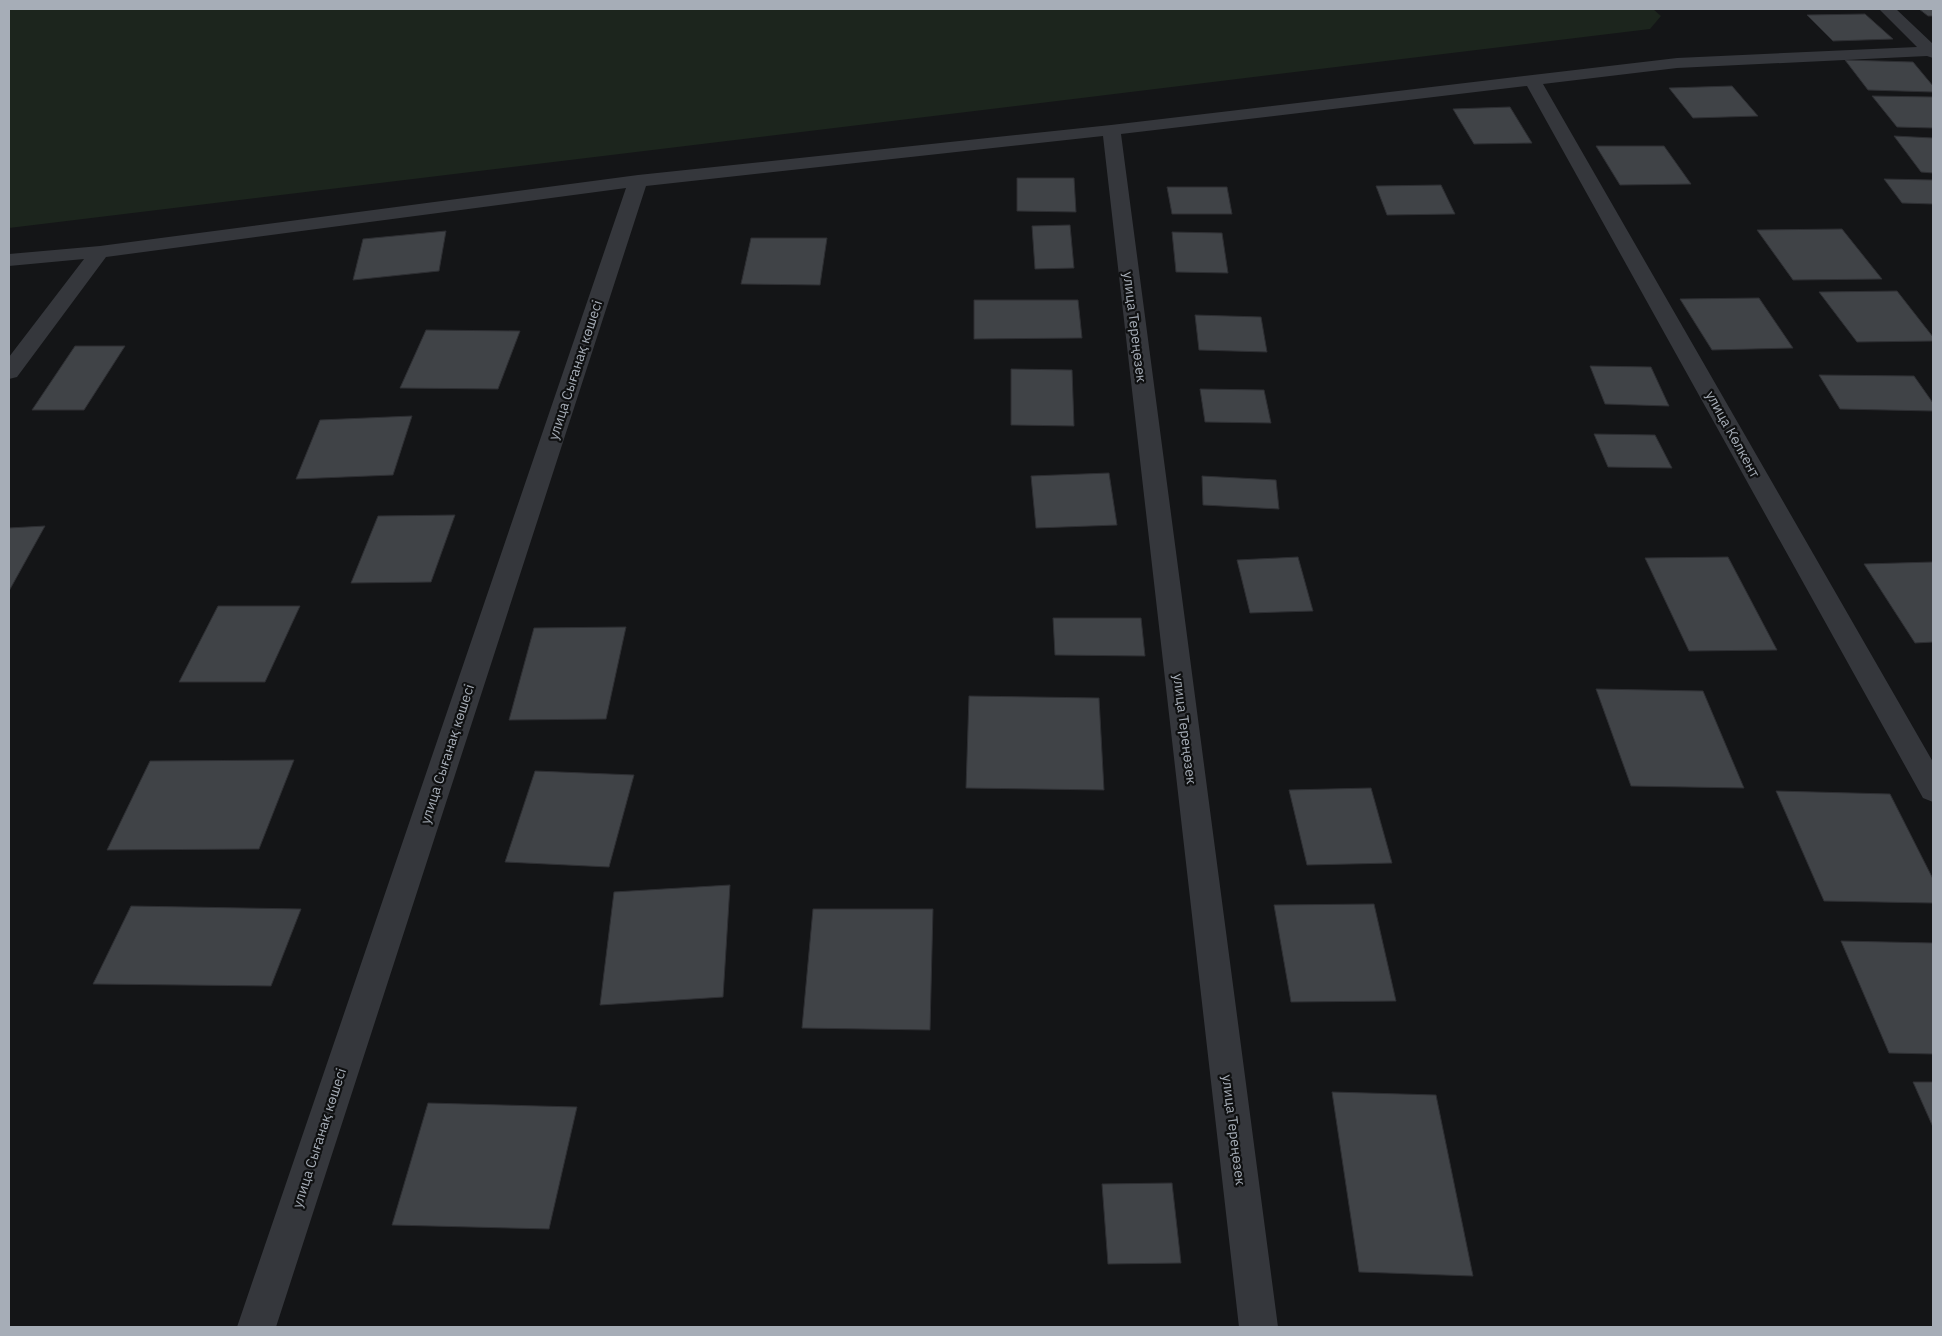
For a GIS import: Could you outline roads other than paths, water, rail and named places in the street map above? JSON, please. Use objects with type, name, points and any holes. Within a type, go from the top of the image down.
[{"type":"street","points":[[1887,9],[1932,52]]},
{"type":"street","points":[[9,260],[100,252],[638,181],[1111,130],[1677,63],[1932,52]]},
{"type":"street","name":"улица Көлкент","points":[[1532,79],[1933,789]]},
{"type":"street","name":"улица Тереңөзек","points":[[1111,130],[1259,1327]]},
{"type":"street","name":"улица Сығанақ көшесі","points":[[256,1327],[638,181]]},
{"type":"street","points":[[9,372],[100,252]]}]
